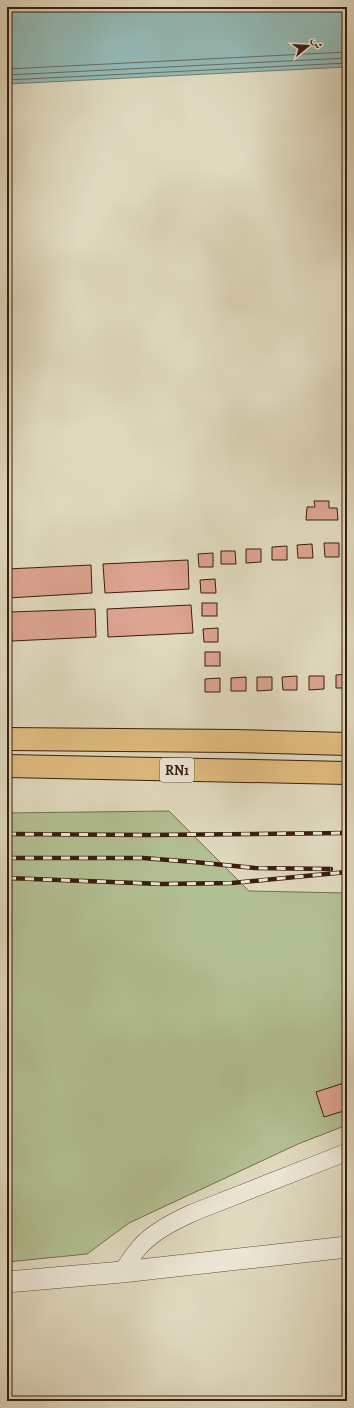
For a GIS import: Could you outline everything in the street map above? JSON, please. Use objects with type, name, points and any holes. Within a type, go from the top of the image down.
[{"type":"main road","name":"RN1","points":[[7,739],[234,741],[347,744]]},
{"type":"main road","name":"RN1","points":[[7,766],[347,774]]},
{"type":"street","points":[[122,1272],[138,1249],[153,1234],[172,1223],[192,1213],[347,1152]]},
{"type":"street","points":[[7,1282],[122,1272],[347,1247]]},
{"type":"green space","points":[[169,811],[249,891],[347,893],[347,1125],[298,1144],[129,1223],[87,1254],[7,1262],[7,813]]},
{"type":"water","points":[[7,7],[347,7],[347,67],[7,84]]},
{"type":"building","points":[[314,501],[329,501],[329,508],[337,508],[338,520],[306,520],[307,507],[315,507]]},
{"type":"building","points":[[324,543],[339,543],[339,557],[325,557]]},
{"type":"building","points":[[312,544],[313,558],[298,558],[297,545]]},
{"type":"building","points":[[287,546],[287,560],[272,560],[272,547]]},
{"type":"building","points":[[246,549],[261,549],[261,562],[246,563]]},
{"type":"building","points":[[221,551],[235,551],[236,564],[221,564]]},
{"type":"building","points":[[213,553],[213,567],[199,567],[198,554]]},
{"type":"building","points":[[188,560],[189,589],[105,593],[103,564]]},
{"type":"building","points":[[91,565],[92,593],[8,598],[7,569]]},
{"type":"building","points":[[215,579],[216,593],[201,593],[200,580]]},
{"type":"building","points":[[202,603],[217,603],[217,616],[202,616]]},
{"type":"building","points":[[191,605],[193,633],[108,637],[107,609]]},
{"type":"building","points":[[95,609],[96,637],[12,641],[11,612]]},
{"type":"building","points":[[218,628],[218,642],[204,642],[203,629]]},
{"type":"building","points":[[205,652],[220,652],[220,666],[205,666]]},
{"type":"building","points":[[347,674],[347,688],[336,688],[336,675]]},
{"type":"building","points":[[297,676],[297,690],[283,690],[282,677]]},
{"type":"building","points":[[309,676],[324,676],[324,689],[309,690]]},
{"type":"building","points":[[246,677],[246,691],[231,691],[231,678]]},
{"type":"building","points":[[257,677],[272,677],[272,690],[257,691]]},
{"type":"building","points":[[220,678],[220,692],[205,692],[205,679]]},
{"type":"building","points":[[347,1082],[347,1110],[324,1117],[316,1092]]},
{"type":"railway","points":[[7,834],[147,835],[347,833]]},
{"type":"railway","points":[[7,858],[143,858],[255,868],[331,869]]},
{"type":"railway","points":[[7,878],[162,884],[232,883],[347,872]]}]
